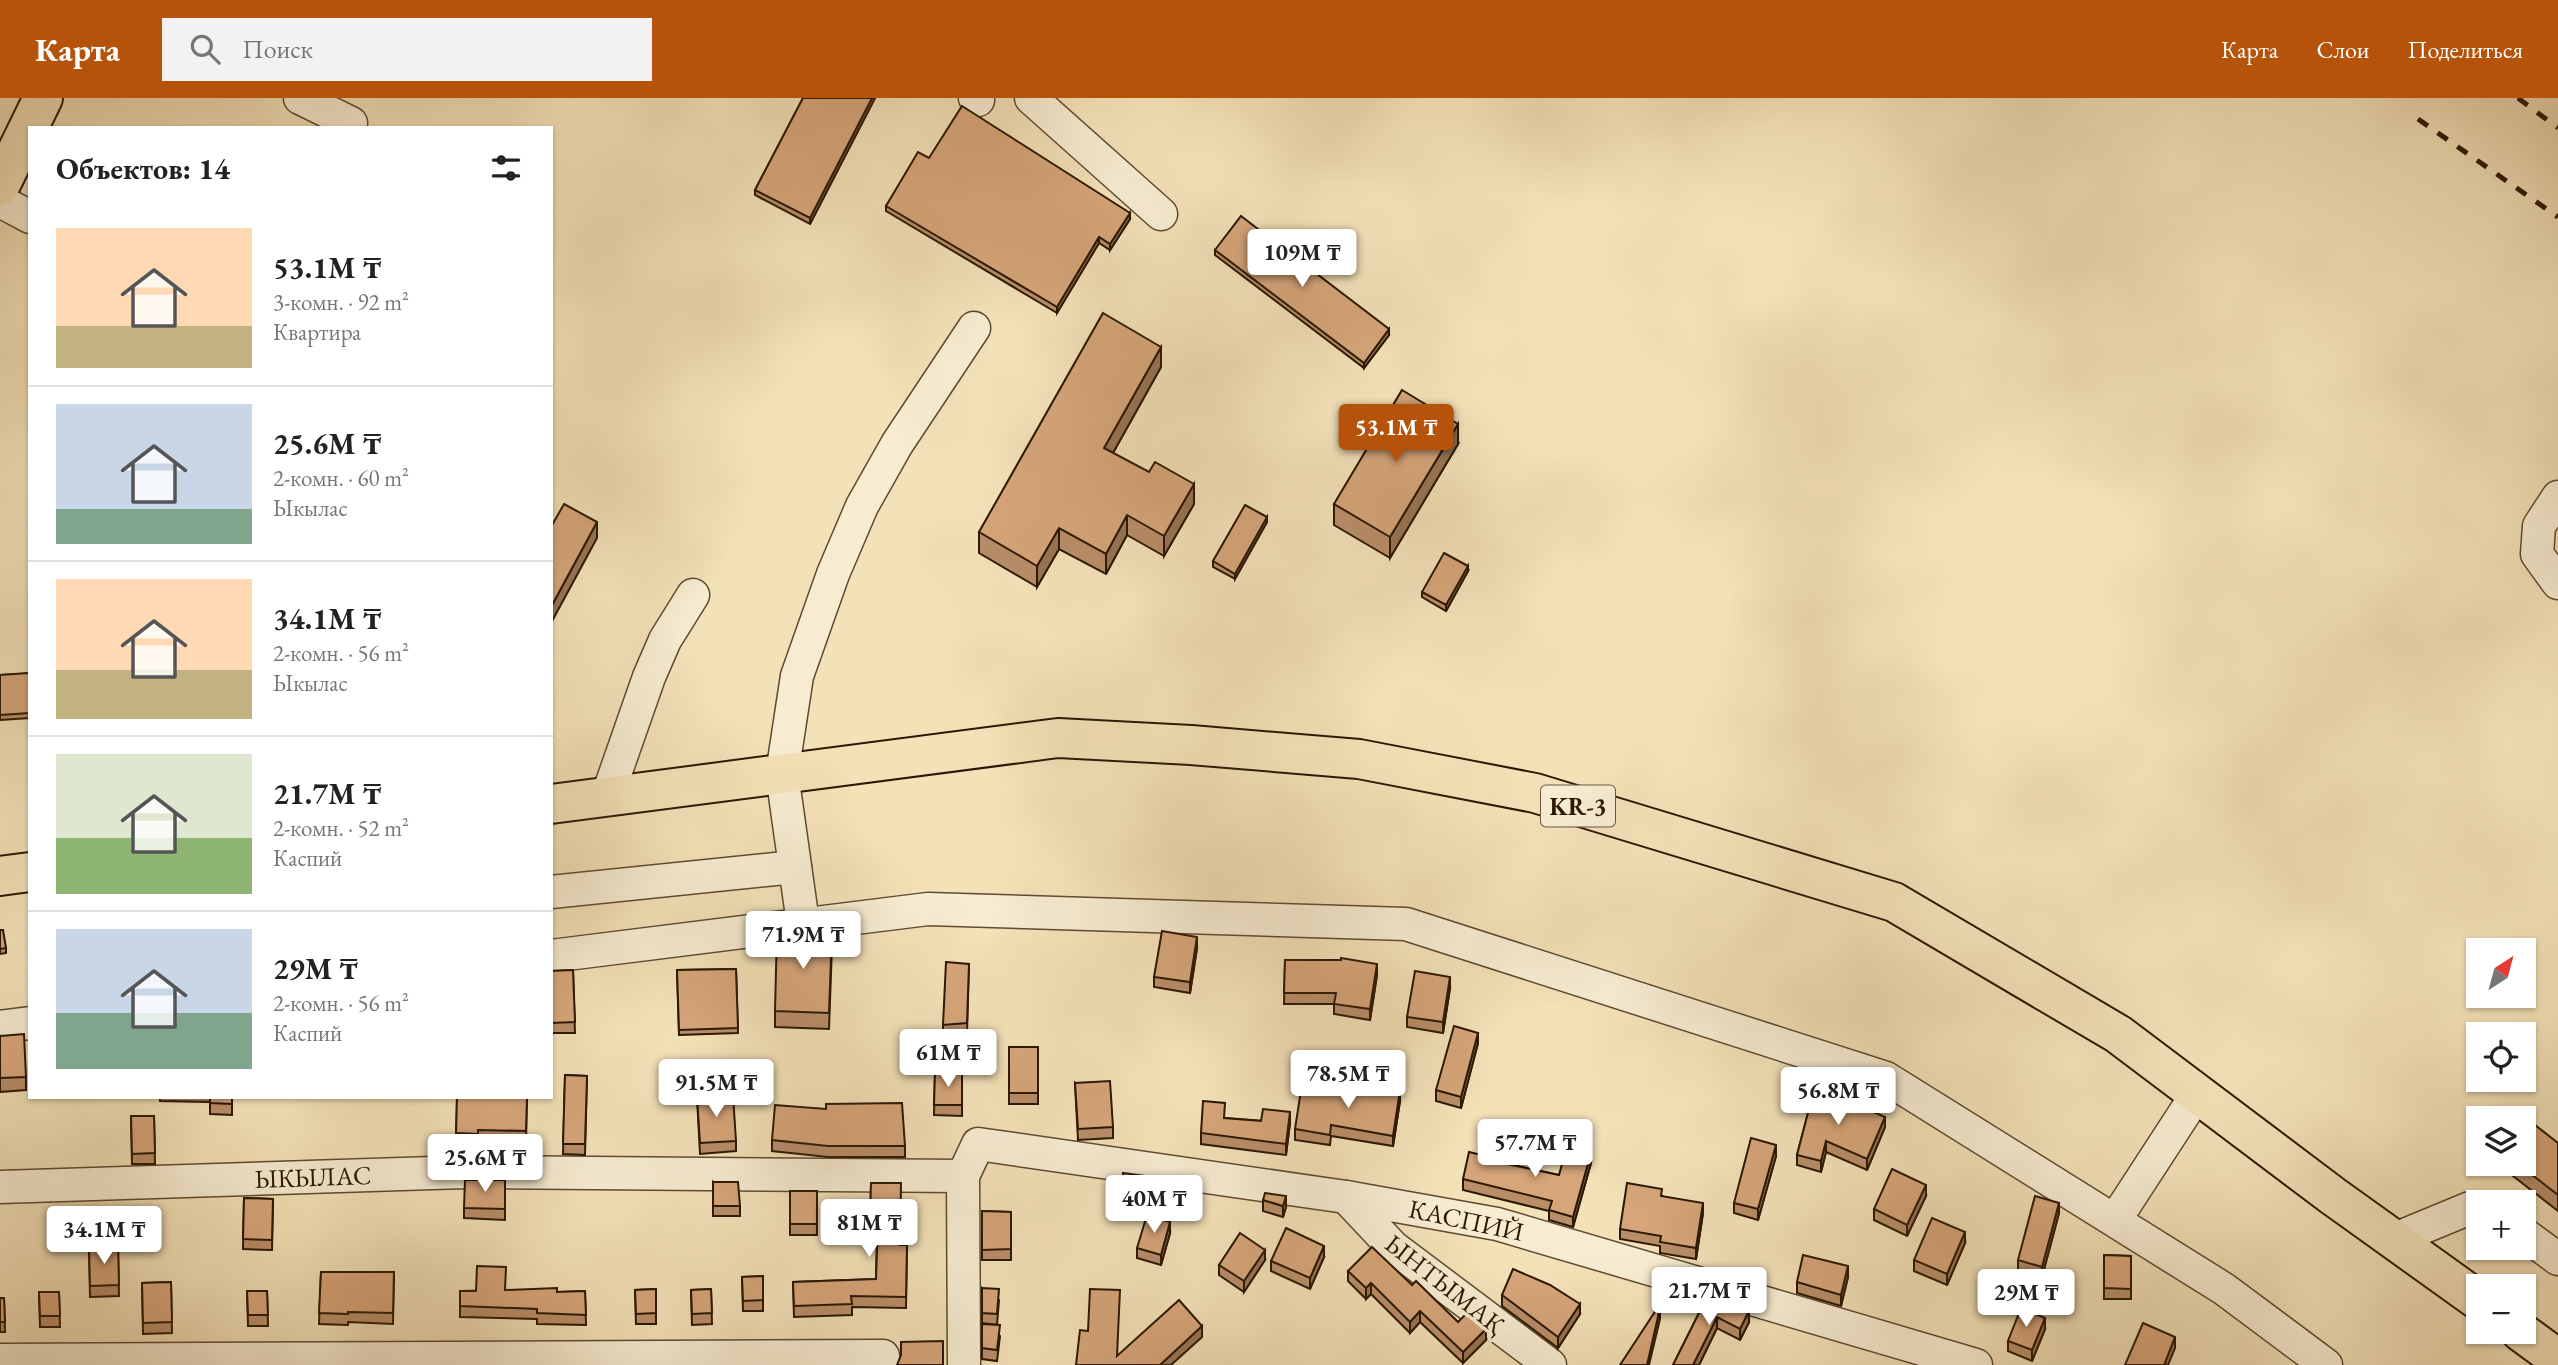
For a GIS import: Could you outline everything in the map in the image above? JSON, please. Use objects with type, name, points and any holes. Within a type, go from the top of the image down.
[{"type":"main road","points":[[29,126],[43,98]]},
{"type":"main road","points":[[0,186],[28,129]]},
{"type":"main road","name":"KR-3","points":[[553,804],[1058,738],[1191,745],[1359,759],[1535,793],[1894,902],[2118,1034],[2333,1196],[2466,1291]]},
{"type":"main road","points":[[0,876],[28,872]]},
{"type":"main road","points":[[2536,1343],[2558,1359]]},
{"type":"street","points":[[300,98],[351,123]]},
{"type":"street","points":[[1031,98],[1161,214]]},
{"type":"street","points":[[0,201],[28,216]]},
{"type":"street","points":[[803,923],[782,774],[797,676],[833,574],[857,517],[897,444],[974,328]]},
{"type":"street","points":[[2558,497],[2539,526],[2537,554],[2558,583]]},
{"type":"street","points":[[607,797],[649,677],[665,640],[693,595]]},
{"type":"street","points":[[553,892],[796,867]]},
{"type":"street","points":[[553,956],[928,909],[1406,924],[1885,1078],[2224,1289],[2326,1365]]},
{"type":"street","points":[[0,1027],[28,1023]]},
{"type":"street","points":[[2115,1220],[2197,1094]]},
{"type":"street","name":"КАСПИЙ","points":[[963,1177],[978,1144],[1346,1197],[1497,1224],[1976,1365]]},
{"type":"street","name":"ЫКЫЛАС","points":[[0,1187],[464,1172],[963,1177]]},
{"type":"street","points":[[963,1177],[964,1365]]},
{"type":"street","name":"ЫНТЫМАҚ","points":[[1346,1197],[1394,1247],[1550,1365]]},
{"type":"street","points":[[2395,1238],[2466,1211]]},
{"type":"street","points":[[2536,1242],[2558,1258]]},
{"type":"street","points":[[0,1360],[883,1361]]},
{"type":"building","points":[[803,98],[872,98],[810,218],[755,190]]},
{"type":"building","points":[[962,106],[1130,213],[1110,244],[1099,237],[1057,307],[886,206],[918,152],[929,158]]},
{"type":"building","points":[[1241,216],[1389,329],[1364,363],[1215,250]]},
{"type":"building","points":[[1103,313],[1161,347],[1104,448],[1149,472],[1155,462],[1194,484],[1164,536],[1127,515],[1106,554],[1059,528],[1037,566],[979,532]]},
{"type":"building","points":[[1402,390],[1458,424],[1390,537],[1334,504]]},
{"type":"building","points":[[564,504],[597,522],[553,603],[553,523]]},
{"type":"building","points":[[1245,505],[1267,517],[1235,574],[1213,561]]},
{"type":"building","points":[[1444,553],[1468,566],[1446,605],[1422,592]]},
{"type":"building","points":[[28,673],[28,713],[0,715],[0,675]]},
{"type":"building","points":[[0,930],[3,930],[6,948],[0,949]]},
{"type":"building","points":[[777,930],[832,930],[829,1013],[775,1011]]},
{"type":"building","points":[[1162,931],[1197,937],[1190,982],[1154,977]]},
{"type":"building","points":[[1341,958],[1377,964],[1370,1009],[1334,1004],[1336,993],[1284,993],[1285,960]]},
{"type":"building","points":[[946,962],[969,964],[967,1023],[943,1025]]},
{"type":"building","points":[[736,969],[738,1028],[679,1030],[677,970]]},
{"type":"building","points":[[573,970],[575,1022],[553,1023],[553,971]]},
{"type":"building","points":[[1415,971],[1450,977],[1443,1022],[1407,1017]]},
{"type":"building","points":[[1454,1026],[1478,1033],[1461,1097],[1436,1090]]},
{"type":"building","points":[[24,1034],[26,1077],[0,1078],[0,1036]]},
{"type":"building","points":[[1009,1047],[1038,1047],[1038,1093],[1009,1093]]},
{"type":"building","points":[[935,1072],[962,1072],[962,1105],[934,1105]]},
{"type":"building","points":[[565,1075],[587,1076],[585,1144],[563,1144]]},
{"type":"building","points":[[1110,1081],[1113,1127],[1078,1129],[1075,1083]]},
{"type":"building","points":[[1302,1084],[1364,1093],[1365,1084],[1400,1090],[1393,1136],[1331,1125],[1330,1135],[1295,1129]]},
{"type":"building","points":[[1814,1090],[1842,1098],[1885,1117],[1867,1159],[1826,1141],[1821,1161],[1797,1155]]},
{"type":"building","points":[[733,1095],[736,1141],[700,1143],[697,1097]]},
{"type":"building","points":[[210,1099],[232,1099],[232,1104],[210,1103]]},
{"type":"building","points":[[457,1099],[527,1099],[526,1131],[478,1130],[478,1134],[456,1133]]},
{"type":"building","points":[[1203,1101],[1225,1103],[1224,1118],[1261,1121],[1263,1109],[1290,1112],[1286,1144],[1201,1133]]},
{"type":"building","points":[[902,1103],[905,1146],[828,1146],[772,1140],[775,1105],[826,1109],[826,1104]]},
{"type":"building","points":[[131,1116],[154,1116],[155,1153],[132,1154]]},
{"type":"building","points":[[2536,1126],[2558,1143],[2558,1195],[2533,1176],[2536,1176]]},
{"type":"building","points":[[1751,1138],[1776,1145],[1758,1209],[1734,1203]]},
{"type":"building","points":[[1567,1146],[1591,1153],[1573,1217],[1549,1210],[1552,1201],[1463,1179],[1469,1152],[1494,1158],[1493,1161],[1559,1175]]},
{"type":"building","points":[[1892,1169],[1926,1185],[1907,1225],[1874,1209]]},
{"type":"building","points":[[1123,1173],[1153,1177],[1152,1202],[1122,1200]]},
{"type":"building","points":[[465,1180],[505,1180],[505,1209],[464,1208]]},
{"type":"building","points":[[713,1182],[738,1182],[740,1206],[713,1206]]},
{"type":"building","points":[[871,1183],[901,1183],[900,1245],[907,1245],[906,1297],[851,1296],[852,1304],[794,1306],[793,1282],[876,1279],[878,1221],[870,1221]]},
{"type":"building","points":[[1627,1183],[1662,1189],[1661,1196],[1703,1203],[1696,1248],[1660,1242],[1661,1236],[1620,1229]]},
{"type":"building","points":[[790,1191],[817,1191],[817,1224],[790,1224]]},
{"type":"building","points":[[1265,1193],[1286,1196],[1283,1206],[1263,1200]]},
{"type":"building","points":[[2035,1196],[2059,1203],[2042,1267],[2018,1260]]},
{"type":"building","points":[[244,1198],[273,1199],[272,1240],[243,1239]]},
{"type":"building","points":[[982,1211],[1011,1212],[1011,1249],[982,1250]]},
{"type":"building","points":[[1147,1215],[1170,1222],[1161,1255],[1137,1248]]},
{"type":"building","points":[[1932,1218],[1965,1232],[1947,1274],[1914,1260]]},
{"type":"building","points":[[1286,1228],[1324,1246],[1310,1278],[1271,1261]]},
{"type":"building","points":[[1240,1233],[1265,1250],[1244,1281],[1219,1265]]},
{"type":"building","points":[[118,1245],[119,1285],[90,1286],[89,1246]]},
{"type":"building","points":[[1372,1247],[1412,1285],[1416,1281],[1458,1322],[1466,1314],[1486,1329],[1463,1352],[1420,1311],[1410,1322],[1371,1283],[1366,1288],[1348,1271]]},
{"type":"building","points":[[1803,1255],[1848,1266],[1841,1295],[1797,1282]]},
{"type":"building","points":[[2104,1255],[2131,1256],[2131,1289],[2104,1288]]},
{"type":"building","points":[[477,1266],[506,1267],[505,1290],[557,1288],[557,1292],[585,1291],[586,1315],[537,1313],[537,1309],[460,1306],[460,1291],[476,1291]]},
{"type":"building","points":[[1513,1269],[1550,1285],[1580,1304],[1558,1337],[1502,1295]]},
{"type":"building","points":[[321,1272],[394,1272],[393,1313],[319,1313]]},
{"type":"building","points":[[763,1276],[763,1300],[743,1301],[742,1277]]},
{"type":"building","points":[[171,1282],[172,1322],[143,1323],[142,1283]]},
{"type":"building","points":[[982,1288],[999,1289],[997,1314],[982,1313]]},
{"type":"building","points":[[656,1289],[656,1313],[636,1314],[635,1290]]},
{"type":"building","points":[[711,1289],[712,1313],[692,1314],[691,1290]]},
{"type":"building","points":[[1090,1289],[1120,1290],[1117,1356],[1179,1300],[1202,1326],[1160,1365],[1076,1365],[1080,1330],[1088,1331]]},
{"type":"building","points":[[247,1291],[267,1291],[268,1315],[248,1315]]},
{"type":"building","points":[[39,1292],[59,1292],[60,1316],[40,1316]]},
{"type":"building","points":[[1708,1295],[1749,1311],[1740,1329],[1717,1317],[1693,1365],[1673,1365]]},
{"type":"building","points":[[0,1298],[4,1298],[5,1322],[0,1322]]},
{"type":"building","points":[[1658,1307],[1660,1308],[1647,1365],[1620,1365]]},
{"type":"building","points":[[2021,1308],[2045,1318],[2032,1350],[2008,1341]]},
{"type":"building","points":[[2143,1323],[2175,1337],[2164,1365],[2125,1365]]},
{"type":"building","points":[[982,1324],[1000,1325],[997,1350],[982,1348]]},
{"type":"building","points":[[943,1341],[943,1365],[897,1365],[901,1355],[901,1342]]},
{"type":"railway","points":[[2518,98],[2558,128]]},
{"type":"railway","points":[[2418,119],[2558,217]]}]
